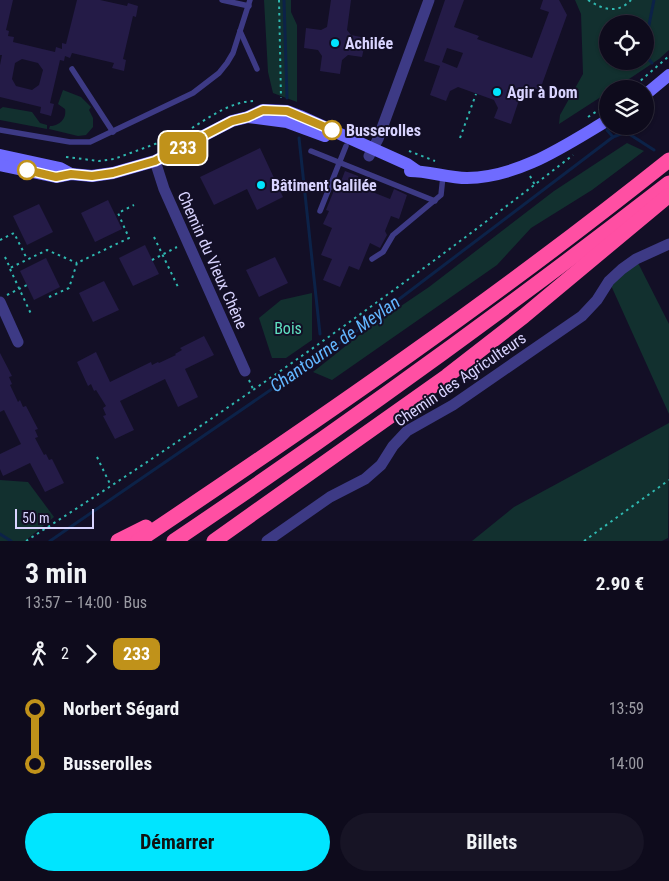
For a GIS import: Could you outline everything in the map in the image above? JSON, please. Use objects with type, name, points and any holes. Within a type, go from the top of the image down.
[{"type":"highway","points":[[138,541],[333,408],[507,284],[669,160]]},
{"type":"highway","points":[[174,541],[445,352],[669,183]]},
{"type":"highway","points":[[216,540],[447,376],[524,316],[669,195]]},
{"type":"highway","points":[[118,541],[203,497]]},
{"type":"main road","points":[[654,88],[667,77]]},
{"type":"main road","points":[[0,164],[56,177],[71,174],[92,176],[113,173],[155,161],[232,121],[248,117],[263,110],[287,111],[371,153]]},
{"type":"main road","points":[[248,117],[287,122],[346,146],[407,164],[417,171],[443,176],[480,177],[517,169],[539,160],[599,125]]},
{"type":"main road","points":[[0,155],[60,168],[71,174]]},
{"type":"street","points":[[371,153],[429,0]]},
{"type":"street","name":"Chemin du Vieux Chêne","points":[[155,161],[164,189],[244,371]]},
{"type":"street","name":"Chemin des Agriculteurs","points":[[267,541],[330,497],[365,479],[381,465],[393,446],[407,431],[453,405],[582,316],[597,300],[609,281],[622,269],[669,244]]},
{"type":"street","points":[[2,304],[18,342]]},
{"type":"lane","points":[[0,130],[70,142],[90,142],[193,93],[219,73],[227,63],[233,53],[249,3],[222,0]]},
{"type":"lane","points":[[240,31],[257,69]]},
{"type":"lane","points":[[72,69],[113,132]]},
{"type":"lane","points":[[320,211],[346,146]]},
{"type":"lane","points":[[311,151],[435,201]]},
{"type":"lane","points":[[372,260],[384,252],[393,235],[441,195],[443,176]]},
{"type":"path","points":[[279,0],[281,98]]},
{"type":"path","points":[[588,0],[608,10],[622,8],[631,0]]},
{"type":"path","points":[[641,80],[669,56]]},
{"type":"path","points":[[460,138],[476,94]]},
{"type":"path","points":[[190,129],[223,109],[246,101],[255,101]]},
{"type":"path","points":[[60,156],[99,161],[114,159],[181,134]]},
{"type":"path","points":[[26,541],[111,486],[314,348],[574,154]]},
{"type":"path","points":[[434,161],[442,162]]},
{"type":"path","points":[[49,297],[69,288],[77,263],[129,238],[118,213],[134,205]]},
{"type":"path","points":[[0,240],[14,233],[27,260]]},
{"type":"path","points":[[154,237],[178,287]]},
{"type":"path","points":[[152,260],[187,242]]},
{"type":"path","points":[[10,268],[46,250],[77,263]]},
{"type":"path","points":[[4,258],[32,316]]},
{"type":"path","points":[[2,304],[18,289],[27,285]]},
{"type":"path","points":[[97,457],[111,486]]},
{"type":"path","points":[[584,541],[669,480]]},
{"type":"green space","points":[[264,0],[291,0],[291,12],[297,25],[297,102],[273,93],[268,72]]},
{"type":"green space","points":[[575,0],[669,0],[669,50],[654,62],[654,15],[599,15],[599,70],[642,70],[628,80],[599,80],[599,98],[559,124],[560,115],[583,74],[581,14]]},
{"type":"green space","points":[[63,90],[81,97],[91,107],[89,110],[93,118],[93,127],[86,135],[78,136],[49,129],[50,126],[64,119],[65,109],[58,104]]},
{"type":"green space","points":[[3,107],[32,112],[40,123],[47,125],[47,129],[0,120],[0,109]]},
{"type":"green space","points":[[627,143],[644,151],[592,190],[531,228],[497,265],[332,380],[313,372],[367,329],[429,287],[554,191]]},
{"type":"green space","points":[[636,259],[669,324],[669,414],[609,281]]},
{"type":"green space","name":"Bois","points":[[312,293],[312,340],[286,358],[272,358],[259,318],[281,300]]},
{"type":"green space","points":[[669,423],[668,538],[662,541],[472,541],[514,507]]},
{"type":"green space","points":[[0,480],[28,482],[54,517],[25,541],[0,541]]},
{"type":"building","points":[[0,0],[13,0],[6,30],[9,31],[8,36],[14,37],[13,42],[55,52],[56,47],[62,49],[62,43],[66,44],[77,0],[100,0],[127,6],[128,3],[138,6],[136,17],[133,16],[123,59],[126,60],[124,71],[112,68],[114,63],[72,53],[70,58],[65,56],[64,61],[60,60],[50,103],[54,104],[51,116],[40,113],[41,107],[0,97],[0,65],[2,55],[0,55]],"holes":[[[22,59],[38,63],[43,70],[39,85],[32,90],[16,86],[12,79],[15,63]]]},
{"type":"building","name":"Achilée","points":[[331,0],[351,0],[347,30],[351,35],[366,38],[362,57],[348,55],[342,60],[340,74],[320,71],[322,56],[318,50],[304,48],[306,28],[321,30],[327,27]]},
{"type":"building","points":[[445,0],[464,0],[454,27],[479,36],[477,39],[532,58],[549,12],[540,9],[543,0],[559,0],[567,15],[541,87],[527,93],[522,91],[511,124],[494,118],[498,108],[494,100],[458,87],[450,91],[446,101],[430,95],[440,66],[424,61]],"holes":[[[447,48],[463,53],[457,68],[442,62]]]},
{"type":"building","name":"Bâtiment Galilée","points":[[260,148],[283,197],[257,210],[247,189],[214,205],[200,177]]},
{"type":"building","points":[[345,171],[358,176],[361,183],[368,180],[375,193],[390,199],[394,189],[407,195],[399,219],[391,216],[385,231],[387,235],[380,248],[370,243],[359,270],[349,266],[340,287],[323,280],[332,259],[321,255],[332,228],[323,224],[329,211],[326,210],[337,183],[340,184]]},
{"type":"building","points":[[108,200],[122,229],[95,242],[81,213]]},
{"type":"building","points":[[39,204],[53,232],[27,245],[13,216]]},
{"type":"building","points":[[145,245],[159,274],[133,286],[119,258]]},
{"type":"building","points":[[275,257],[288,283],[259,297],[246,270]]},
{"type":"building","points":[[46,258],[60,287],[34,300],[20,271]]},
{"type":"building","points":[[104,281],[119,310],[93,322],[79,293]]},
{"type":"building","points":[[204,336],[214,355],[185,369],[198,397],[178,407],[165,379],[120,401],[134,430],[115,439],[103,416],[106,415],[103,408],[106,406],[91,384],[88,386],[77,362],[96,352],[110,382],[151,362],[152,365],[176,355],[182,350],[180,348]]},
{"type":"building","points":[[0,353],[12,376],[9,377],[12,384],[10,385],[18,402],[20,400],[23,407],[26,406],[38,429],[35,430],[38,437],[35,438],[44,455],[46,454],[49,460],[52,459],[64,483],[45,492],[30,463],[3,476],[0,469],[0,454],[21,444],[4,410],[0,412]]},
{"type":"waterway","points":[[284,0],[287,98]]},
{"type":"waterway","points":[[651,15],[654,0]]},
{"type":"waterway","name":"Chantourne de Meylan","points":[[50,541],[361,328],[613,137],[626,132],[654,150]]},
{"type":"waterway","points":[[299,138],[320,334]]},
{"type":"waterway","points":[[0,534],[11,541]]},
{"type":"bus line","name":"233","points":[[27,170],[56,177],[71,174],[92,176],[137,167],[176,151],[232,121],[248,117],[263,110],[287,111],[332,130]]},
{"type":"place","name":"Achilée","points":[[335,43]]},
{"type":"place","name":"Agir à Dom","points":[[497,92]]},
{"type":"place","name":"Busserolles","points":[[332,130]]},
{"type":"place","name":"Bâtiment Galilée","points":[[261,185]]}]
